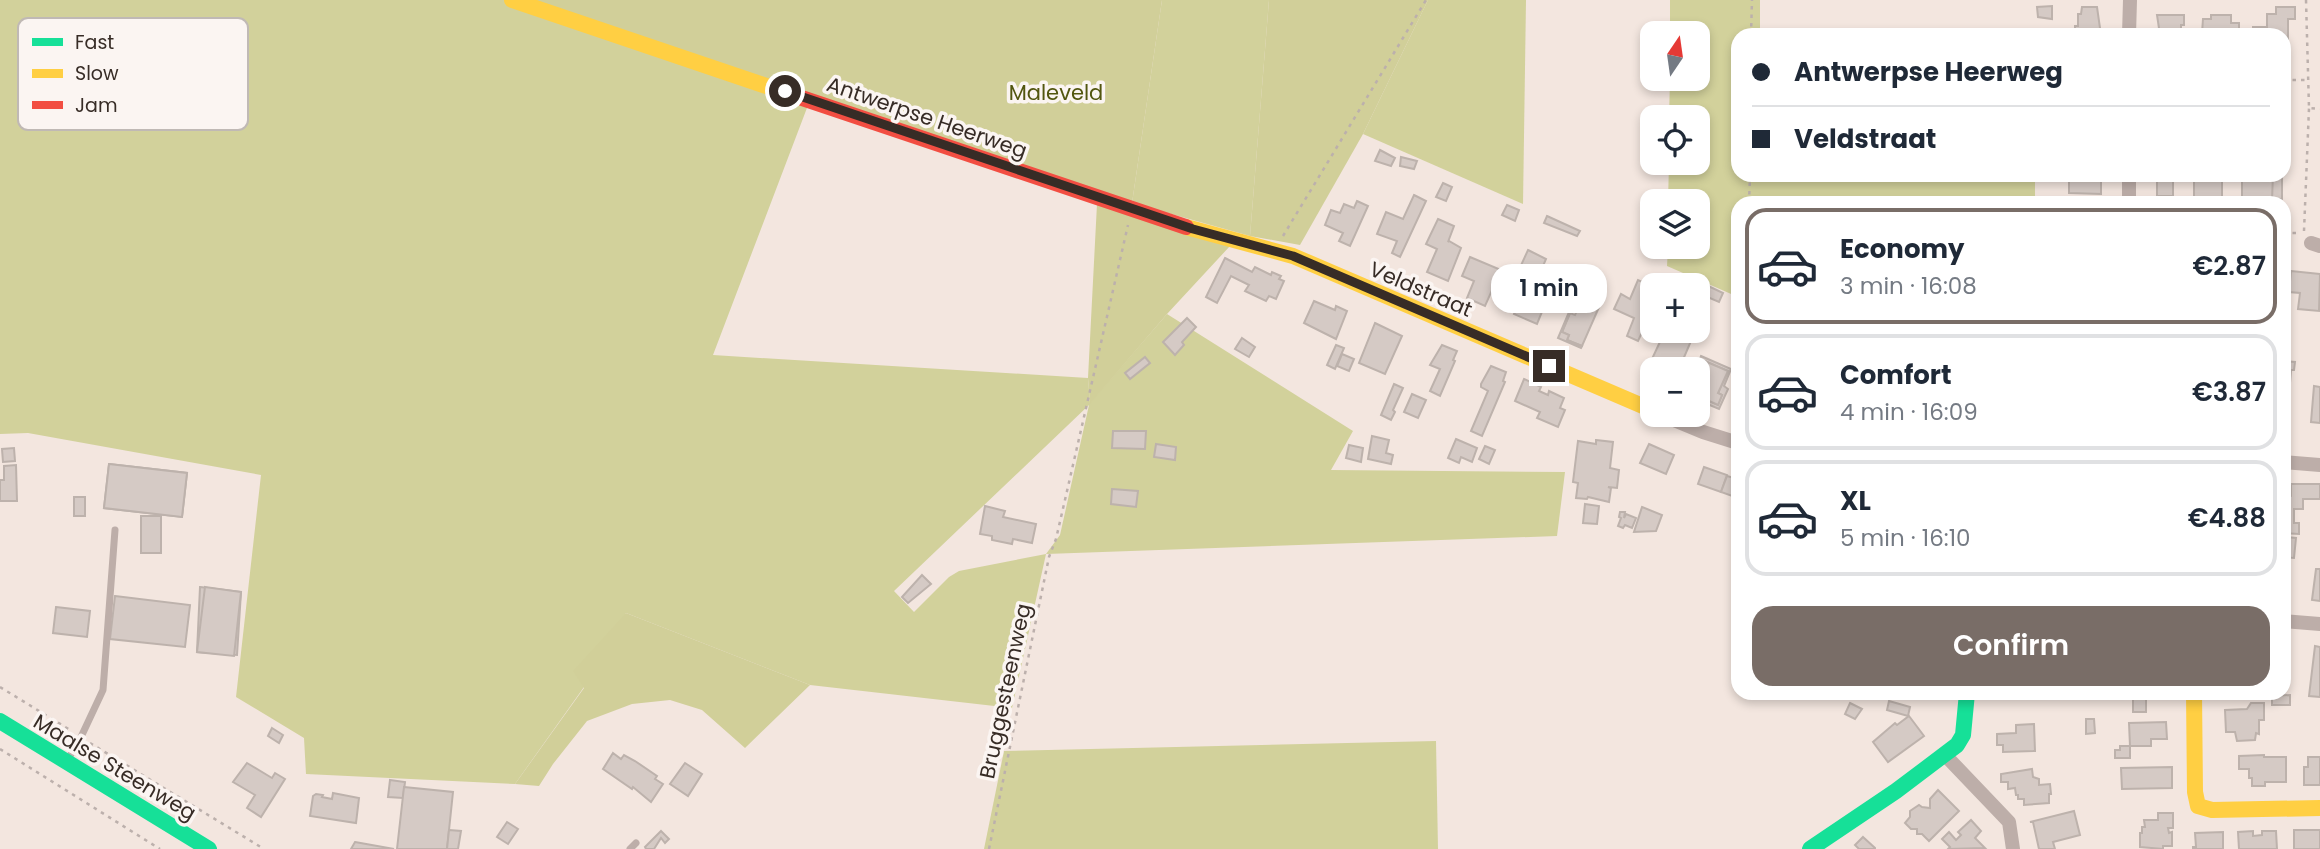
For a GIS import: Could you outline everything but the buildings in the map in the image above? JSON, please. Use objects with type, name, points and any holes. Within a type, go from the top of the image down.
[{"type":"street","name":"Antwerpse Heerweg","points":[[512,0],[1193,229],[1248,245]]},
{"type":"street","points":[[2130,0],[2130,28]]},
{"type":"street","name":"Veldstraat","points":[[1248,245],[1293,256],[1640,405]]},
{"type":"street","points":[[1691,427],[1731,441]]},
{"type":"street","points":[[2291,463],[2320,465]]},
{"type":"street","points":[[2291,622],[2320,624]]},
{"type":"street","points":[[1810,849],[1957,745],[1963,735],[1967,700]]},
{"type":"street","points":[[2194,700],[2195,793],[2198,806],[2212,810],[2320,808]]},
{"type":"street","name":"Maalse Steenweg","points":[[0,721],[209,849]]},
{"type":"street","points":[[1945,755],[2009,822],[2013,849]]},
{"type":"lane","points":[[66,762],[103,690],[115,530]]},
{"type":"path","points":[[1273,251],[1426,0]]},
{"type":"path","points":[[1751,28],[1752,0]]},
{"type":"path","points":[[2291,235],[2312,240],[2306,0]]},
{"type":"path","points":[[2291,80],[2308,80]]},
{"type":"path","points":[[2309,108],[2320,108]]},
{"type":"path","name":"Bruggesteenweg","points":[[989,849],[1044,584],[1131,208]]},
{"type":"path","points":[[0,688],[264,849]]},
{"type":"path","points":[[0,749],[160,849]]},
{"type":"shaded area","points":[[0,0],[512,0],[810,100],[713,355],[1088,378],[1090,403],[1167,314],[1353,431],[1331,470],[1565,472],[1557,536],[1046,554],[1012,708],[810,685],[626,613],[584,687],[515,784],[306,774],[304,738],[236,697],[261,475],[28,433],[0,434]],"holes":[[[1089,405],[1060,535],[1046,554],[959,571],[949,577],[914,612],[894,591]]]},
{"type":"shaded area","points":[[1162,0],[1269,0],[1250,236],[1132,203]]},
{"type":"shaded area","points":[[1428,0],[1526,0],[1523,204],[1363,134]]},
{"type":"shaded area","points":[[1670,0],[1760,0],[1760,28],[1731,28],[1731,182],[2035,182],[2035,196],[1731,196],[1731,294],[1710,285],[1710,273],[1683,273],[1667,266],[1667,259],[1710,259],[1710,189],[1668,189],[1669,175],[1710,175],[1710,105],[1669,105],[1670,91],[1710,91],[1710,21],[1670,21]]},
{"type":"shaded area","points":[[1436,741],[1438,849],[984,849],[1004,751]]},
{"type":"green space","name":"Maleveld","points":[[512,0],[1162,0],[1132,203],[1230,246],[1090,404],[1088,378],[1097,204]]},
{"type":"green space","points":[[1269,0],[1428,0],[1363,134],[1300,245],[1250,236]]},
{"type":"green space","points":[[626,613],[810,685],[745,748],[702,710],[670,700],[632,704],[587,721],[539,786],[515,784],[584,688],[573,671]]},
{"type":"traffic: fast","points":[[1810,849],[1896,791],[1957,745],[1963,735],[1966,700]]},
{"type":"traffic: fast","points":[[0,721],[209,849]]},
{"type":"traffic: slow","points":[[512,0],[787,93]]},
{"type":"traffic: slow","points":[[1186,227],[1293,256],[1640,405]]},
{"type":"traffic: slow","points":[[2194,700],[2195,792],[2198,806],[2212,810],[2320,808]]},
{"type":"traffic: jam","points":[[787,93],[1186,227]]},
{"type":"route","points":[[785,91],[1193,229],[1293,256],[1549,366]]}]
